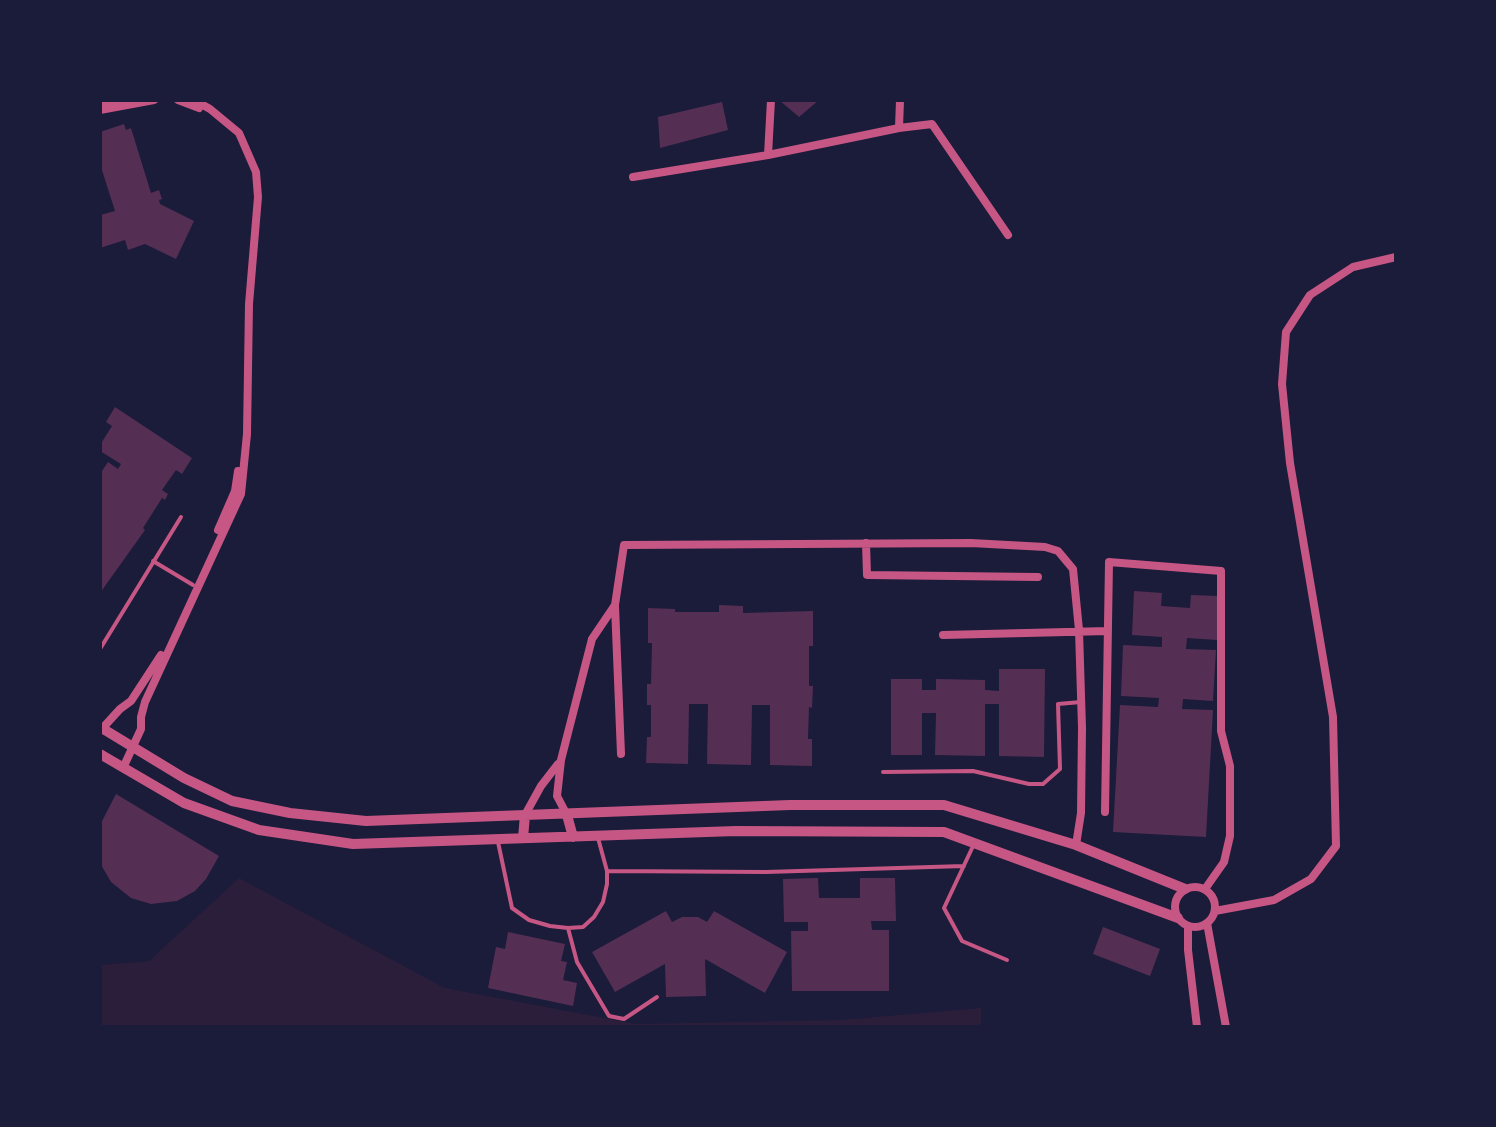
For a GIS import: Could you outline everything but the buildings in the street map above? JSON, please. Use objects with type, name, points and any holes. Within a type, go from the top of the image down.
[{"type":"street","points":[[100,102],[117,100]]},
{"type":"street","points":[[100,110],[154,100]]},
{"type":"street","points":[[100,754],[184,803],[259,830],[353,844],[736,831],[944,832],[1178,918],[1188,926],[1202,927],[1215,911],[1214,899],[1205,889],[1185,889],[1076,845],[944,805],[790,805],[366,821],[290,813],[232,801],[184,778],[101,729],[131,701],[156,665],[235,491],[243,433],[245,305],[253,196],[251,172],[234,135],[207,112],[178,100]]},
{"type":"street","points":[[123,768],[141,729],[145,702],[241,494],[247,434],[249,304],[258,197],[256,172],[239,133],[194,100]]},
{"type":"street","points":[[768,155],[771,100]]},
{"type":"street","points":[[899,128],[900,100]]},
{"type":"street","points":[[633,177],[932,124],[1008,235]]},
{"type":"street","points":[[1215,911],[1274,900],[1311,879],[1336,846],[1333,717],[1290,463],[1282,384],[1286,332],[1310,295],[1353,267],[1396,257]]},
{"type":"street","points":[[866,543],[867,575],[1038,577]]},
{"type":"street","points":[[621,754],[615,605],[624,545],[971,543],[1045,547],[1058,551],[1073,569],[1081,702],[1081,813],[1076,845]]},
{"type":"street","points":[[1105,812],[1109,562],[1221,571],[1221,731],[1230,766],[1230,836],[1224,862],[1205,889]]},
{"type":"street","points":[[573,837],[567,815],[557,796],[561,760],[592,639],[615,605]]},
{"type":"street","points":[[943,635],[1108,631]]},
{"type":"street","points":[[523,838],[525,815],[541,786],[561,760]]},
{"type":"street","points":[[1178,918],[1175,905],[1185,889]]},
{"type":"street","points":[[1207,923],[1226,1027]]},
{"type":"street","points":[[1188,926],[1197,1027]]},
{"type":"lane","points":[[100,649],[181,517]]},
{"type":"lane","points":[[153,561],[193,585]]},
{"type":"lane","points":[[883,772],[973,771],[1029,784],[1043,784],[1060,769],[1058,704],[1081,702]]},
{"type":"lane","points":[[497,840],[512,908],[529,920],[568,928],[583,927],[603,902],[607,871],[598,838]]},
{"type":"lane","points":[[975,842],[944,908],[962,941],[1007,960]]},
{"type":"lane","points":[[607,871],[766,872],[964,866]]},
{"type":"lane","points":[[568,928],[577,962],[609,1016],[624,1019],[657,997]]},
{"type":"shaded area","points":[[239,878],[445,988],[636,1024],[840,1020],[981,1008],[981,1024],[973,1027],[100,1027],[100,965],[149,961]]}]
